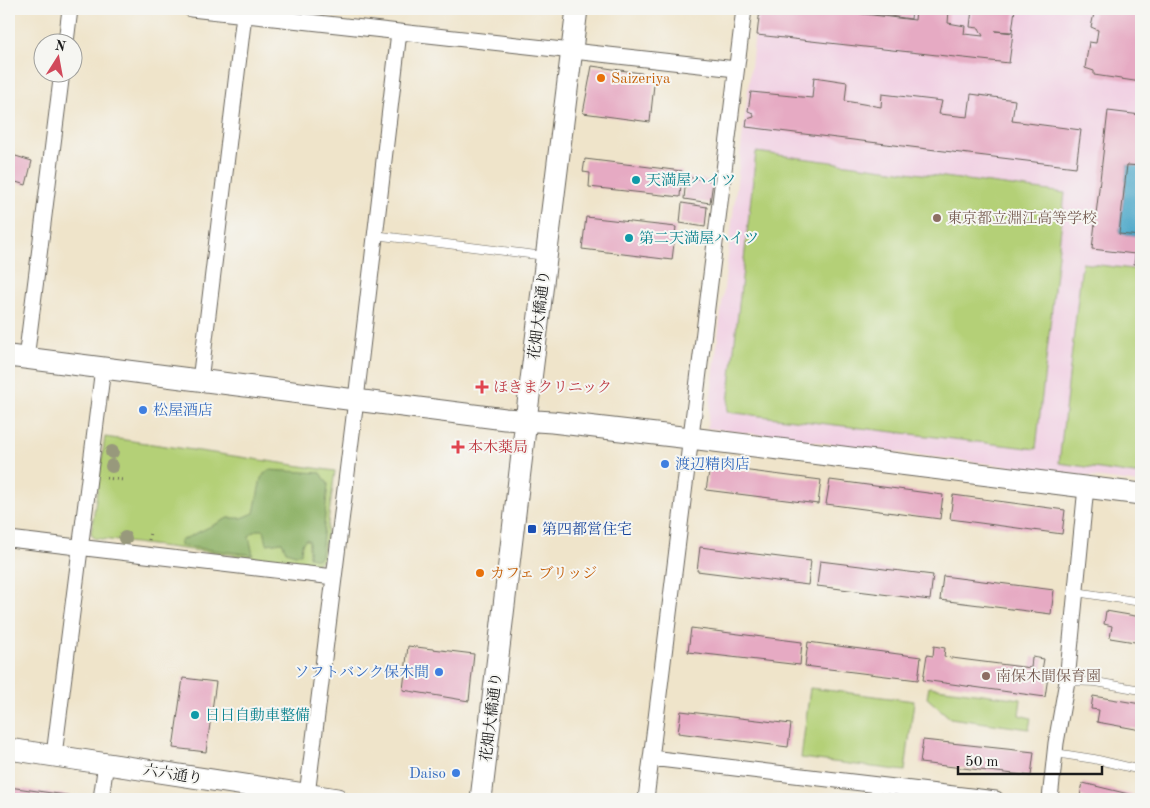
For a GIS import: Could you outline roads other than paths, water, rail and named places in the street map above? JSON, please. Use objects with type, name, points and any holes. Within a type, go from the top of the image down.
[{"type":"street","points":[[67,32],[70,9]]},
{"type":"street","points":[[191,9],[736,69]]},
{"type":"street","name":"花畑大橋通り","points":[[481,799],[577,9]]},
{"type":"street","points":[[646,799],[744,9]]},
{"type":"street","points":[[200,381],[244,14]]},
{"type":"street","points":[[308,795],[398,32]]},
{"type":"street","points":[[60,82],[17,357],[495,418],[552,422],[690,438],[1141,494]]},
{"type":"street","points":[[54,755],[103,368]]},
{"type":"street","points":[[1050,799],[1055,753],[1067,681],[1086,487]]},
{"type":"street","points":[[9,540],[334,577]]},
{"type":"street","name":"六六通り","points":[[9,749],[337,799]]},
{"type":"street","points":[[652,758],[996,799]]},
{"type":"street","points":[[101,799],[106,763]]},
{"type":"lane","points":[[374,235],[546,256]]},
{"type":"lane","points":[[1076,592],[1141,602]]},
{"type":"lane","points":[[1067,681],[1096,682],[1141,690]]},
{"type":"lane","points":[[1055,753],[1094,759],[1141,770]]},
{"type":"water","points":[[1127,165],[1141,166],[1141,236],[1119,234]]},
{"type":"place","name":"Saizeriya","points":[[601,78]]},
{"type":"place","name":"天満屋ハイツ","points":[[636,180]]},
{"type":"place","name":"東京都立淵江高等学校","points":[[937,218]]},
{"type":"place","name":"第二天満屋ハイツ","points":[[629,238]]},
{"type":"place","name":"ほきまクリニック","points":[[482,387]]},
{"type":"place","name":"松屋酒店","points":[[143,410]]},
{"type":"place","name":"本木薬局","points":[[458,447]]},
{"type":"place","name":"渡辺精肉店","points":[[665,464]]},
{"type":"place","name":"第四都営住宅","points":[[532,529]]},
{"type":"place","name":"カフェ ブリッジ","points":[[480,573]]},
{"type":"place","name":"ソフトバンク保木間","points":[[439,672]]},
{"type":"place","name":"南保木間保育園","points":[[986,676]]},
{"type":"place","name":"日日自動車整備","points":[[195,715]]},
{"type":"place","name":"Daiso","points":[[456,773]]}]
